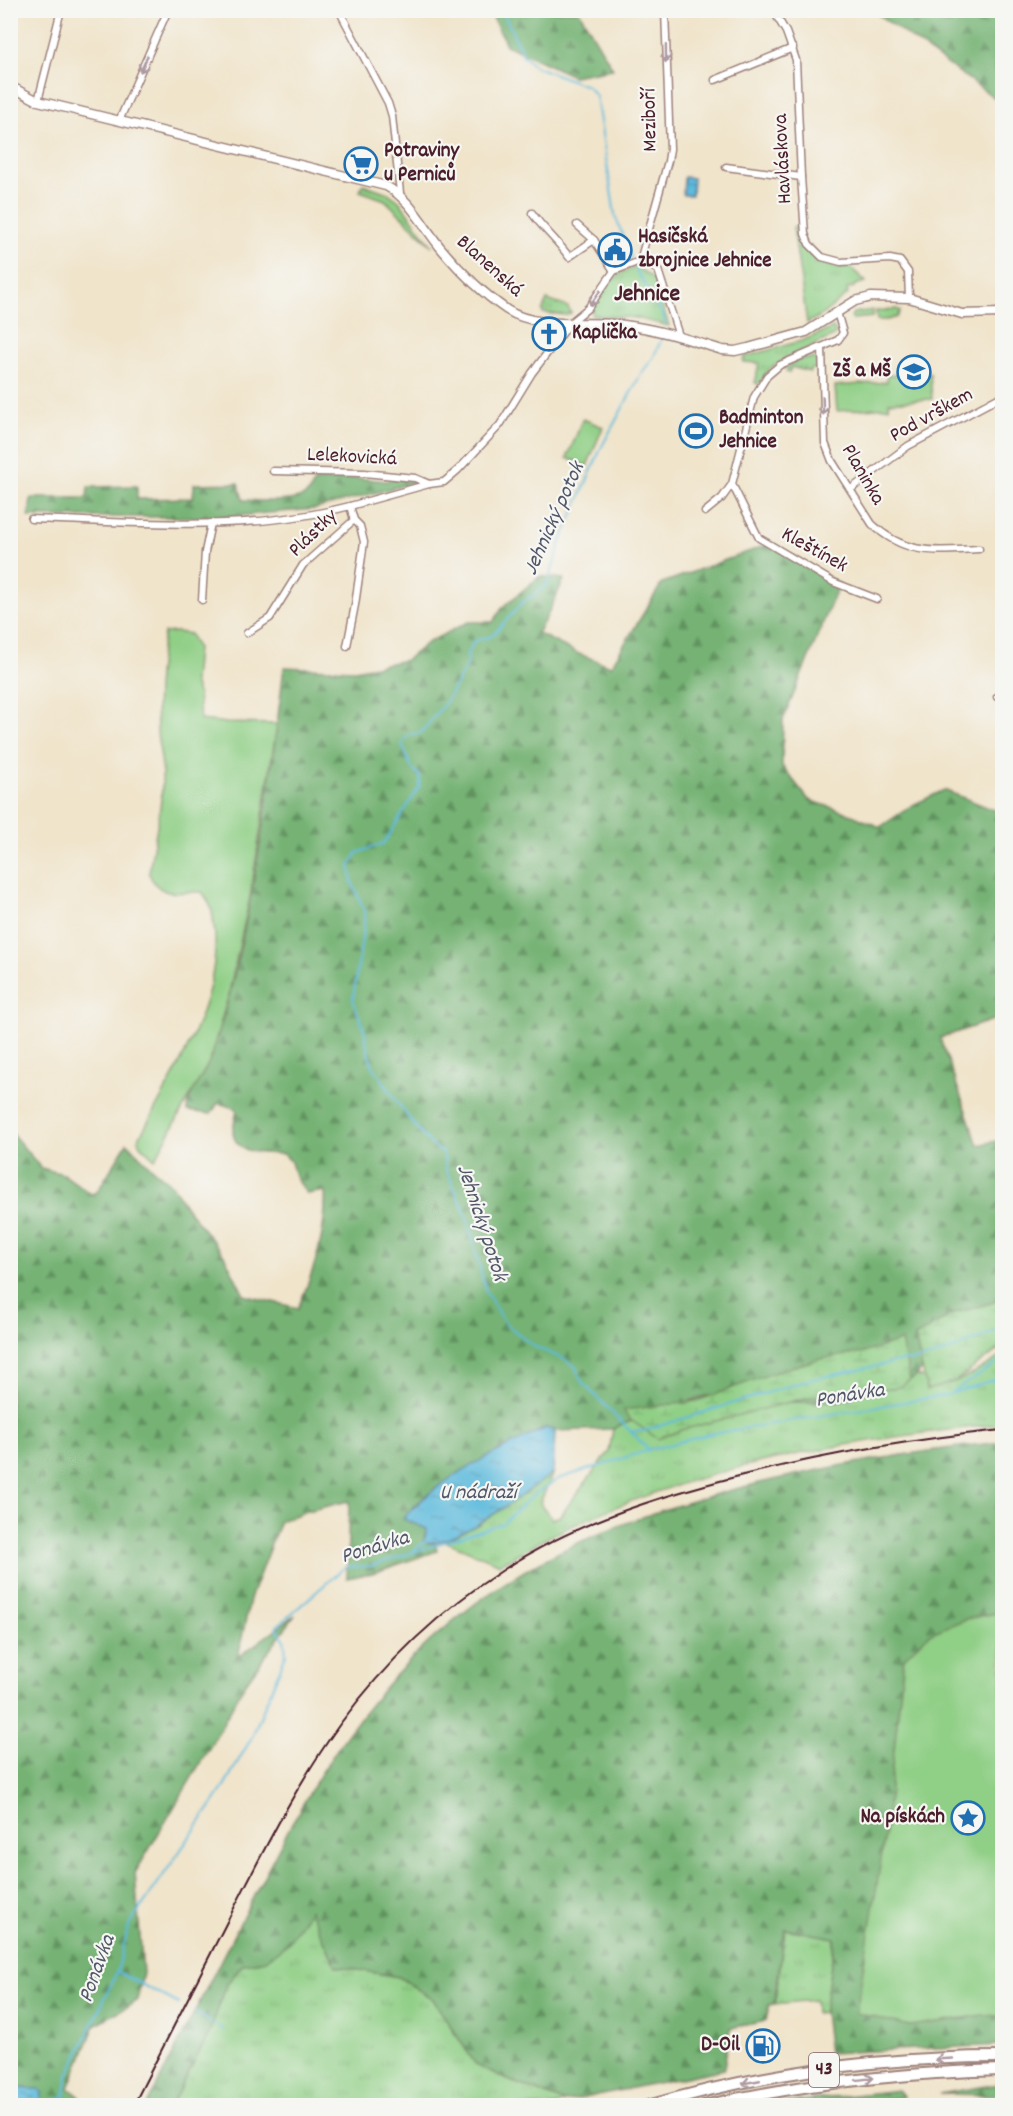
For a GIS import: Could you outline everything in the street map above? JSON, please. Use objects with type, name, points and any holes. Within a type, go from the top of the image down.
[{"type":"highway","name":"43","points":[[648,2106],[750,2082],[835,2069],[899,2062],[1002,2057]]},
{"type":"highway","name":"43","points":[[704,2106],[765,2093],[839,2082],[947,2072],[1002,2070]]},
{"type":"street","points":[[38,101],[60,10]]},
{"type":"street","points":[[119,121],[168,10]]},
{"type":"street","points":[[339,10],[388,103],[392,116],[400,193]]},
{"type":"street","name":"Meziboří","points":[[640,261],[670,149],[665,10]]},
{"type":"street","name":"Havláskova","points":[[773,10],[796,60],[805,234],[814,251],[822,257],[841,262],[890,259],[900,261],[908,272],[909,298]]},
{"type":"street","points":[[715,80],[792,48]]},
{"type":"street","points":[[10,86],[38,101],[369,180],[400,193]]},
{"type":"street","points":[[726,167],[801,177]]},
{"type":"street","name":"Blanenská","points":[[400,193],[457,266],[507,310],[519,317],[532,320],[605,322],[679,336],[722,350],[735,351],[806,332],[855,300],[863,298],[909,298],[962,314],[1002,313]]},
{"type":"street","points":[[532,213],[540,225],[558,241],[569,257],[594,240]]},
{"type":"street","points":[[577,225],[594,240],[614,271],[640,261],[658,270],[679,336]]},
{"type":"street","name":"Lelekovická","points":[[350,506],[444,482],[450,477],[490,437],[507,416],[532,373],[572,322],[588,308],[614,271]]},
{"type":"street","points":[[705,512],[722,498],[732,484],[754,397],[767,376],[780,365],[838,340],[843,333],[837,312]]},
{"type":"street","name":"Planinka","points":[[822,348],[825,443],[832,461],[872,524],[890,539],[903,546],[920,550],[979,549]]},
{"type":"street","name":"Pod vrškem","points":[[851,489],[908,446],[1002,396]]},
{"type":"street","name":"Lelekovická","points":[[273,471],[364,473],[415,478],[429,484]]},
{"type":"street","name":"Kleštínek","points":[[732,484],[759,538],[833,582],[877,599]]},
{"type":"street","name":"Plástky","points":[[31,519],[211,523],[307,515],[350,506],[354,520],[303,565],[270,618],[247,633]]},
{"type":"street","points":[[347,646],[364,542],[360,526],[354,520]]},
{"type":"street","points":[[202,600],[205,552],[211,523]]},
{"type":"street","points":[[959,542],[959,550]]},
{"type":"green space","points":[[490,11],[579,11],[613,69],[573,76],[506,45]]},
{"type":"green space","points":[[873,11],[1002,11],[1002,103]]},
{"type":"green space","points":[[363,184],[388,193],[399,201],[432,246],[385,200],[360,191]]},
{"type":"green space","points":[[793,227],[799,227],[804,246],[815,259],[830,266],[850,267],[866,282],[847,289],[848,294],[819,317],[807,323]]},
{"type":"green space","points":[[637,267],[654,279],[669,326],[636,318],[592,315],[597,298],[610,282],[620,274]]},
{"type":"green space","points":[[547,300],[568,307],[571,313],[566,315],[543,313]]},
{"type":"green space","points":[[897,309],[900,311],[897,317],[877,320],[876,311]]},
{"type":"green space","points":[[873,310],[873,317],[852,319],[851,317],[853,313]]},
{"type":"green space","points":[[541,328],[548,328],[546,335],[555,335],[546,345],[537,345]]},
{"type":"green space","points":[[833,328],[836,332],[834,336],[785,359],[771,368],[758,384],[755,383],[759,363],[743,362],[744,357],[801,341]]},
{"type":"green space","points":[[805,358],[814,358],[818,367],[810,372],[791,367],[789,373],[786,371],[788,365]]},
{"type":"green space","points":[[930,373],[932,399],[889,402],[889,407],[837,411],[835,386],[887,382],[887,375]]},
{"type":"green space","points":[[583,419],[603,427],[587,466],[567,458]]},
{"type":"green space","points":[[357,478],[387,481],[391,478],[416,482],[315,509],[224,517],[29,517],[31,498],[87,498],[88,487],[137,486],[137,499],[193,498],[194,484],[238,483],[243,500],[277,501],[303,496],[309,492],[315,481]]},
{"type":"green space","points":[[772,543],[839,584],[783,720],[782,766],[809,800],[880,827],[913,805],[944,790],[1002,813],[1002,1017],[940,1038],[978,1145],[1002,1140],[1002,1300],[952,1314],[915,1337],[922,1368],[917,1376],[896,1387],[878,1389],[838,1401],[788,1402],[705,1396],[613,1429],[555,1431],[546,1428],[460,1472],[414,1506],[419,1524],[428,1529],[424,1537],[428,1543],[435,1543],[437,1551],[373,1573],[347,1578],[349,1501],[307,1511],[280,1521],[250,1599],[238,1657],[295,1615],[245,1684],[135,1873],[143,1973],[137,2001],[95,2025],[69,2088],[91,2105],[41,2105],[42,2092],[39,2089],[11,2088],[10,1131],[41,1168],[63,1174],[91,1194],[97,1192],[127,1143],[172,1185],[186,1207],[224,1255],[244,1295],[298,1308],[322,1236],[325,1191],[307,1194],[295,1176],[291,1162],[284,1154],[254,1152],[240,1146],[233,1133],[237,1109],[218,1103],[211,1114],[187,1111],[190,1098],[215,1046],[239,956],[262,833],[284,667],[355,670],[406,660],[427,643],[468,622],[493,622],[503,607],[540,576],[564,579],[537,633],[579,654],[611,666],[662,583]]},
{"type":"green space","points":[[164,633],[190,634],[197,648],[194,682],[198,693],[200,720],[277,724],[250,897],[228,997],[209,1062],[155,1159],[140,1145],[138,1140],[192,1037],[211,981],[215,953],[212,912],[202,892],[165,891],[159,888],[149,874],[162,783],[156,717],[159,669]]},
{"type":"green space","points":[[1002,1300],[1002,1347],[954,1382],[927,1390],[915,1337],[952,1314]]},
{"type":"green space","points":[[901,1341],[910,1380],[899,1387],[809,1397],[681,1430],[658,1439],[628,1418],[624,1410],[697,1401],[781,1370],[820,1359],[866,1352]]},
{"type":"green space","points":[[1002,1355],[1002,1424],[873,1440],[743,1467],[679,1485],[617,1507],[557,1533],[500,1564],[442,1540],[479,1524],[553,1473],[540,1503],[552,1519],[560,1516],[609,1452],[613,1429],[705,1396],[788,1402],[838,1401],[878,1389],[896,1387],[917,1376],[941,1382],[956,1381],[967,1377]]},
{"type":"green space","points":[[1002,1442],[1002,1612],[966,1619],[904,1658],[885,1835],[857,2013],[910,2026],[983,2015],[1002,2016],[1002,2045],[829,2053],[824,2012],[835,1938],[785,1929],[774,2004],[769,2005],[766,2021],[730,2028],[724,2069],[564,2102],[476,2065],[433,1999],[399,1977],[336,1966],[310,1910],[288,1943],[266,1960],[243,1964],[227,1984],[209,2034],[171,2105],[146,2106],[281,1843],[320,1775],[350,1731],[389,1683],[455,1620],[505,1583],[556,1553],[608,1530],[688,1502],[807,1472],[904,1455]]},
{"type":"green space","points":[[1002,1612],[1002,2016],[983,2015],[910,2026],[856,2013],[885,1835],[904,1658],[929,1634],[966,1619]]},
{"type":"green space","points":[[310,1910],[336,1966],[399,1977],[433,1999],[476,2065],[564,2102],[555,2106],[171,2106],[208,2034],[227,1984],[243,1964],[266,1960]]},
{"type":"green space","points":[[785,1929],[835,1938],[824,2012],[816,2013],[815,2000],[775,2004]]},
{"type":"green space","points":[[1002,2084],[1002,2095],[939,2094]]},
{"type":"green space","points":[[898,2090],[903,2097],[857,2105],[766,2105]]},
{"type":"water","points":[[684,177],[693,178],[692,195],[683,195]]},
{"type":"water","name":"U nádraží","points":[[546,1428],[555,1431],[553,1473],[489,1517],[451,1538],[435,1542],[424,1541],[427,1529],[403,1519],[433,1490],[451,1478]]},
{"type":"water","points":[[11,2088],[39,2089],[42,2092],[41,2105],[11,2105]]},
{"type":"waterway","name":"Jehnický potok","points":[[502,10],[523,55],[534,66],[587,86],[596,96],[615,215],[631,258]]},
{"type":"waterway","name":"Jehnický potok","points":[[636,270],[665,323]]},
{"type":"waterway","name":"Jehnický potok","points":[[649,1450],[582,1382],[575,1366],[535,1347],[505,1323],[486,1292],[466,1214],[446,1170],[443,1152],[435,1148],[417,1128],[374,1068],[369,1056],[364,1029],[353,1000],[364,925],[364,910],[352,882],[350,866],[357,853],[384,843],[420,786],[420,776],[411,767],[402,744],[405,739],[411,734],[421,733],[447,700],[468,663],[467,655],[474,641],[492,636],[522,603],[547,585],[562,539],[601,448],[641,374],[653,358],[662,338]]},
{"type":"waterway","points":[[632,1431],[643,1431],[808,1380],[926,1358],[954,1349],[1002,1328]]},
{"type":"waterway","name":"Ponávka","points":[[54,2101],[65,2096],[67,2078],[117,1972],[129,1925],[220,1793],[252,1737],[286,1654],[284,1639],[276,1627],[345,1567],[371,1566],[503,1523],[531,1497],[558,1479],[649,1450],[710,1434],[948,1395],[1002,1360]]},
{"type":"waterway","points":[[953,1393],[1002,1377]]},
{"type":"waterway","points":[[413,1551],[427,1540]]},
{"type":"waterway","points":[[118,1972],[179,2004]]},
{"type":"waterway","points":[[195,2012],[224,2030]]},
{"type":"waterway","points":[[65,2096],[66,2106]]},
{"type":"railway","points":[[133,2106],[258,1862],[310,1769],[340,1724],[375,1680],[414,1640],[457,1603],[503,1570],[558,1538],[647,1503],[739,1476],[837,1454],[1002,1430]]},
{"type":"place","name":"Potraviny u Perniců","points":[[361,164]]},
{"type":"place","name":"Hasičská zbrojnice Jehnice","points":[[615,250]]},
{"type":"place","name":"Kaplička","points":[[549,334]]},
{"type":"place","name":"ZŠ a MŠ","points":[[914,372]]},
{"type":"place","name":"Badminton Jehnice","points":[[696,431]]},
{"type":"place","name":"Na pískách","points":[[968,1818]]},
{"type":"place","name":"D-Oil","points":[[763,2046]]},
{"type":"district","name":"Jehnice","points":[[647,295]]}]
